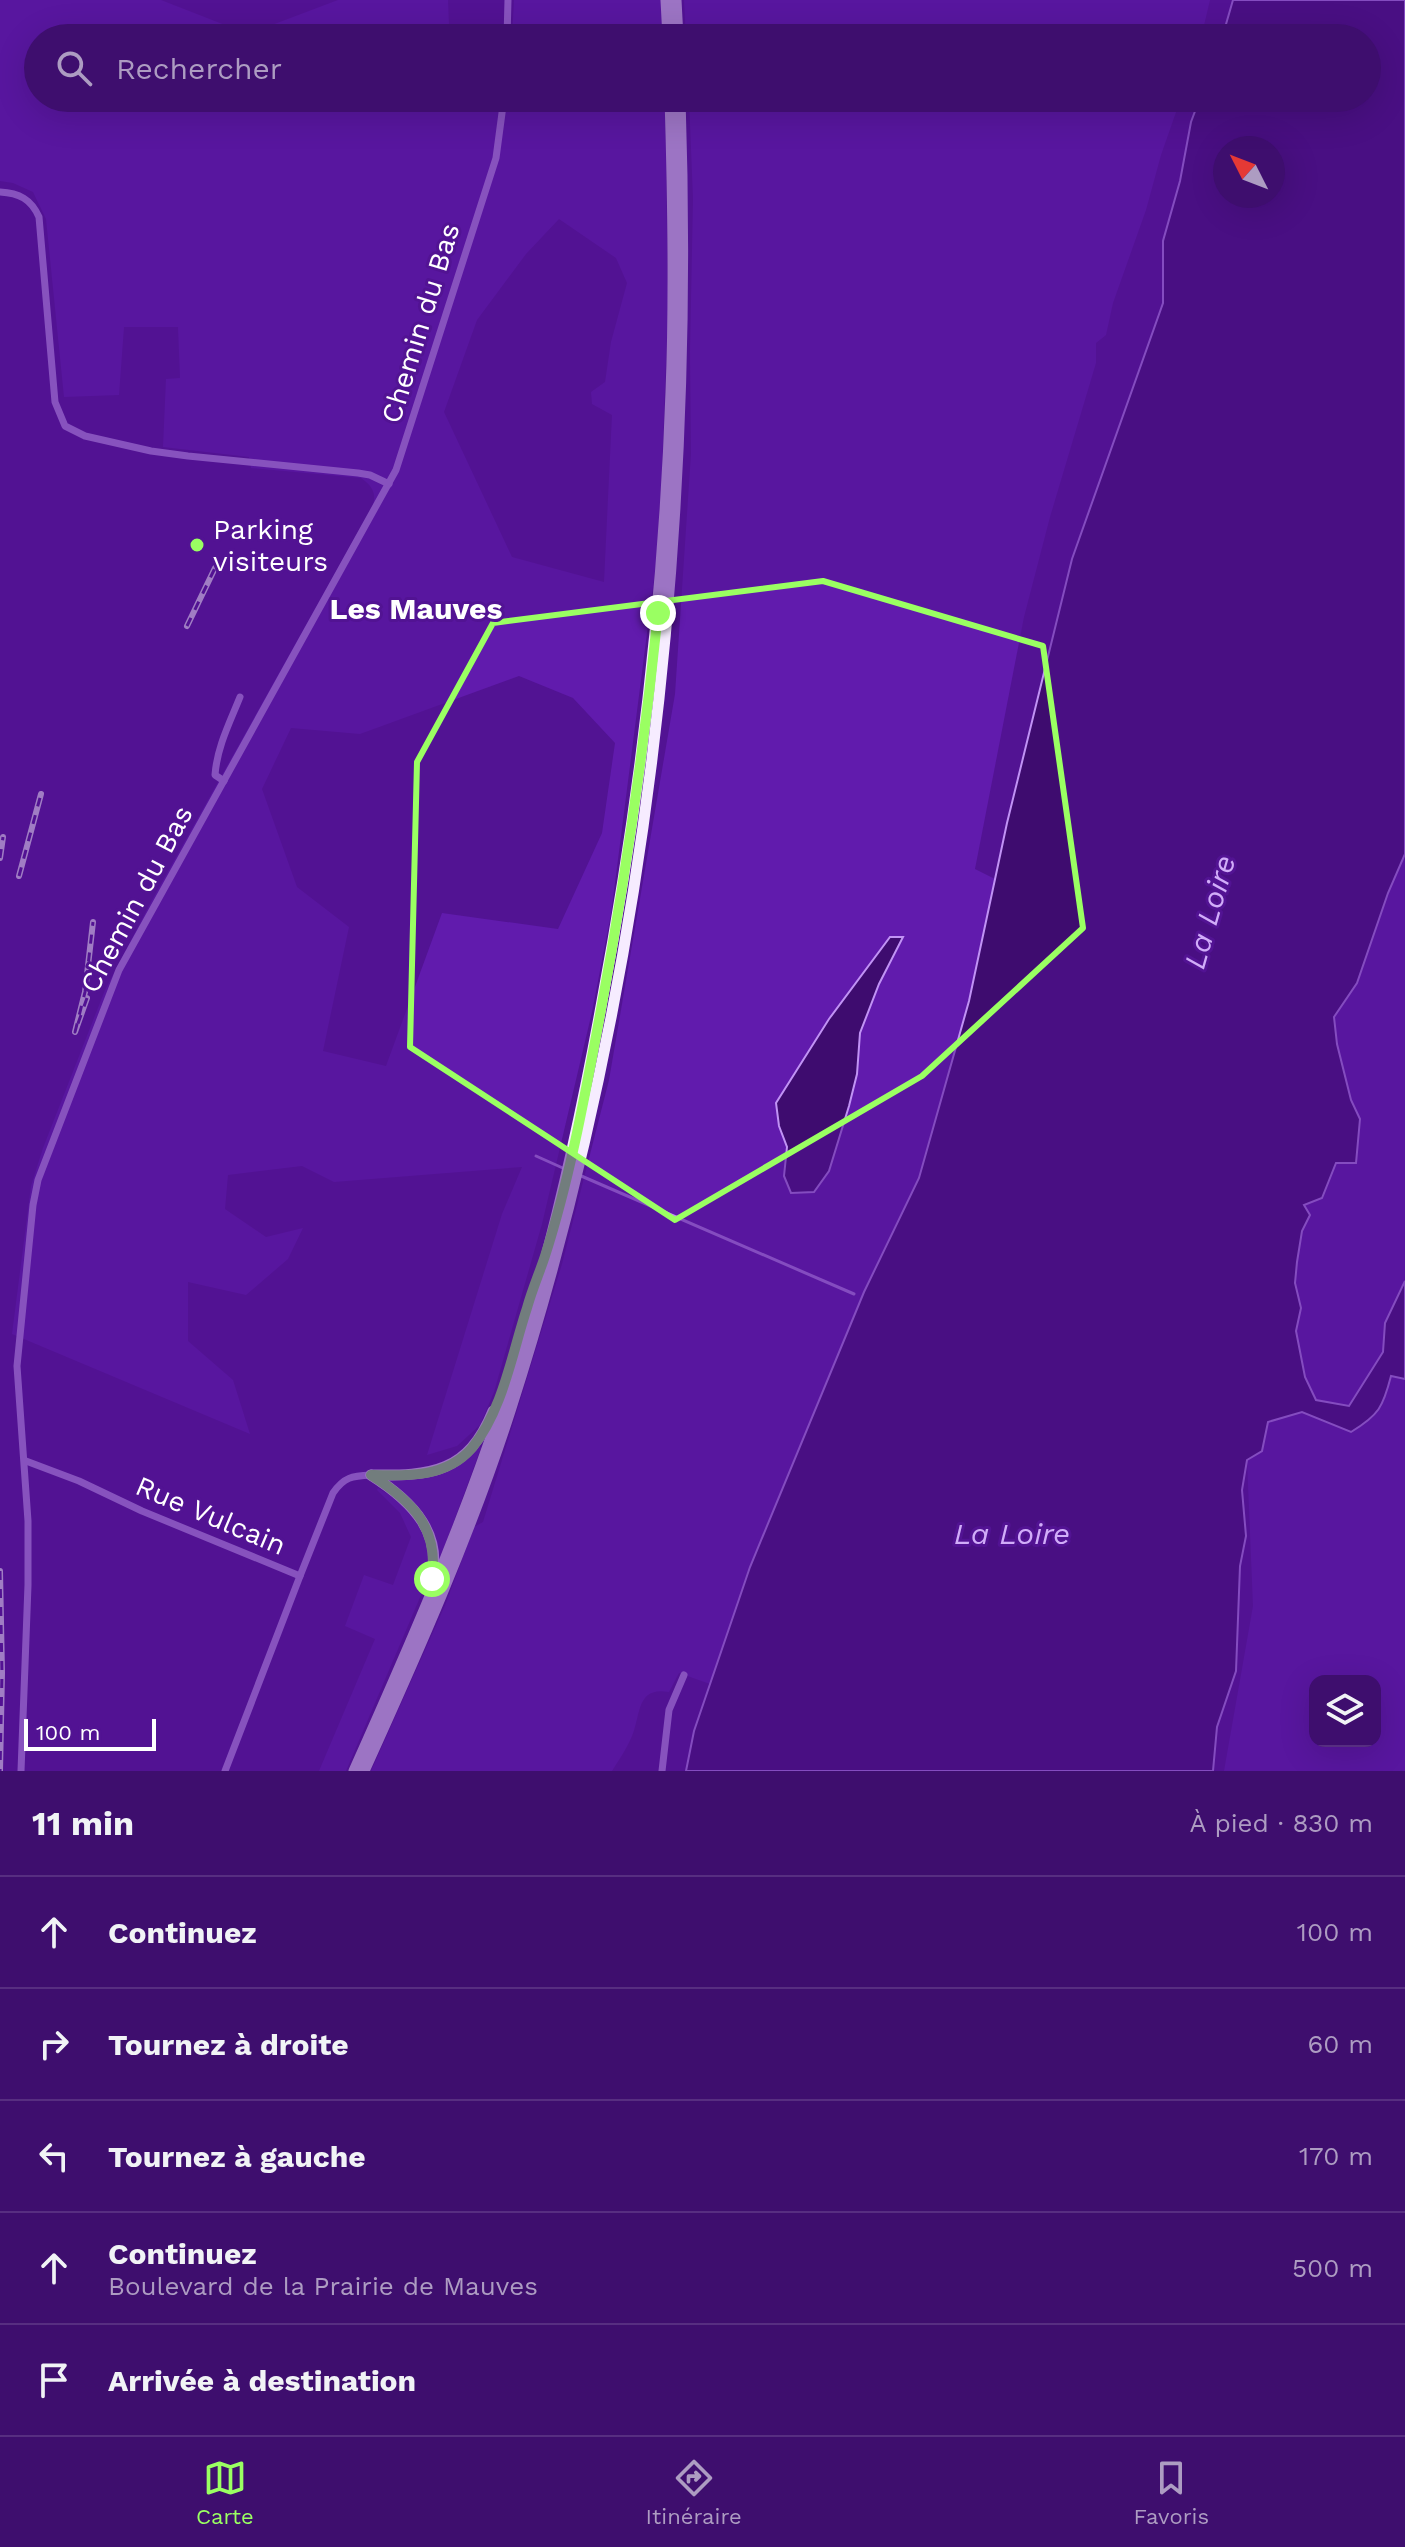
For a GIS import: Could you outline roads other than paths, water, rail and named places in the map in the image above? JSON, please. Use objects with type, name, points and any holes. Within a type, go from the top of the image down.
[{"type":"main road","points":[[666,0],[667,24]]},
{"type":"main road","points":[[676,0],[677,24]]},
{"type":"main road","points":[[352,1771],[438,1580],[500,1411],[544,1259],[580,1113],[619,913],[651,683],[663,534],[671,391],[673,278],[670,112]]},
{"type":"main road","points":[[364,1771],[441,1599],[509,1415],[549,1282],[600,1069],[638,851],[667,620],[676,504],[683,277],[680,112]]},
{"type":"main road","points":[[371,1475],[430,1473],[453,1463],[472,1448],[498,1398],[544,1259]]},
{"type":"main road","points":[[352,1771],[417,1617],[432,1579],[434,1565],[427,1530],[413,1507],[396,1491],[371,1475]]},
{"type":"street","points":[[507,24],[508,0]]},
{"type":"street","name":"Chemin du Bas","points":[[21,1771],[28,1585],[26,1461],[17,1366],[38,1180],[119,970],[389,484],[407,439],[496,158],[502,112]]},
{"type":"street","points":[[0,192],[25,198],[32,203],[39,217],[55,402],[61,420],[71,431],[151,451],[329,468],[370,475],[389,484]]},
{"type":"street","points":[[224,781],[215,775],[217,762],[240,697]]},
{"type":"street","name":"Rue Vulcain","points":[[26,1461],[300,1576],[333,1493],[341,1481],[351,1476],[371,1475]]},
{"type":"street","points":[[225,1771],[300,1576]]},
{"type":"street","points":[[662,1771],[669,1710],[684,1675]]},
{"type":"water","name":"La Loire","points":[[1233,0],[1405,0],[1405,854],[1357,983],[1334,1017],[1337,1044],[1351,1100],[1360,1119],[1356,1163],[1336,1163],[1322,1198],[1304,1205],[1310,1215],[1302,1231],[1295,1283],[1301,1308],[1296,1331],[1305,1377],[1316,1400],[1349,1406],[1383,1352],[1385,1323],[1405,1281],[1405,1379],[1391,1376],[1378,1409],[1351,1432],[1302,1412],[1268,1422],[1262,1451],[1247,1460],[1242,1490],[1246,1536],[1240,1566],[1236,1671],[1217,1727],[1213,1771],[686,1771],[694,1731],[750,1567],[864,1292],[919,1178],[969,1001],[1007,823],[1072,559],[1163,303],[1163,241],[1195,112],[1381,112],[1381,24],[1226,24]]},
{"type":"water","points":[[890,937],[903,937],[879,984],[860,1033],[857,1074],[829,1171],[814,1192],[791,1193],[784,1176],[787,1147],[779,1126],[776,1103],[829,1019]]},
{"type":"waterway","points":[[536,1156],[565,1169]]},
{"type":"waterway","points":[[579,1175],[854,1294]]},
{"type":"railway","points":[[187,626],[215,568]]},
{"type":"railway","points":[[19,876],[41,794]]},
{"type":"railway","points":[[0,858],[3,837]]},
{"type":"railway","points":[[87,998],[75,1032],[85,992],[93,922]]},
{"type":"railway","points":[[0,1571],[0,1771]]},
{"type":"place","name":"Parking visiteurs","points":[[197,545]]},
{"type":"district","name":"Les Mauves","points":[[416,609]]}]
